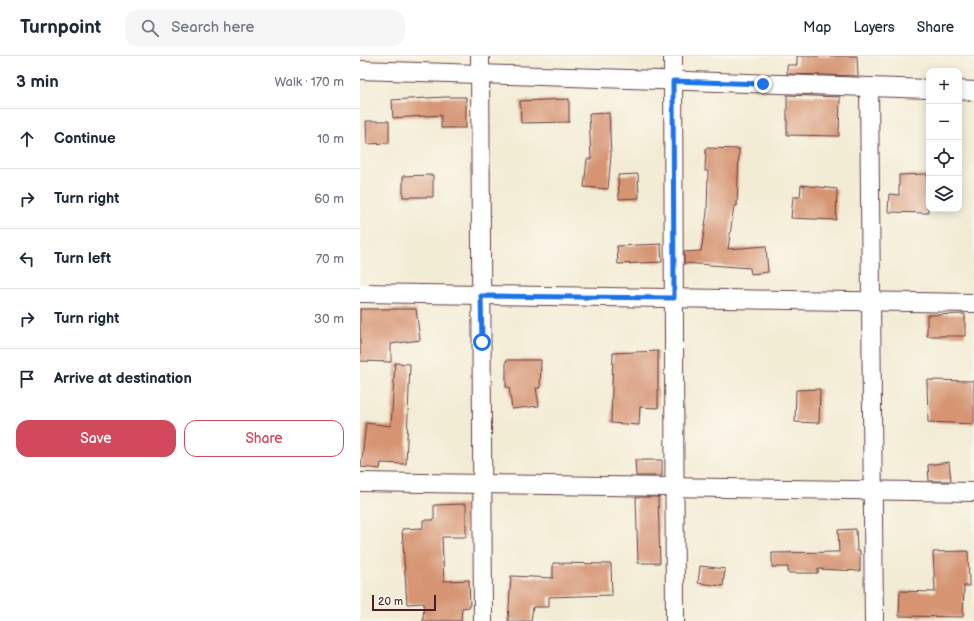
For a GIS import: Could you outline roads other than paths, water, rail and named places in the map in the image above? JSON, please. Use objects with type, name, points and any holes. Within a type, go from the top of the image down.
[{"type":"street","points":[[480,56],[483,621]]},
{"type":"street","points":[[673,56],[675,621]]},
{"type":"street","points":[[360,70],[926,89]]},
{"type":"street","points":[[869,87],[874,621]]},
{"type":"street","points":[[962,90],[974,91]]},
{"type":"street","points":[[360,293],[974,303]]},
{"type":"street","points":[[360,482],[974,492]]}]
